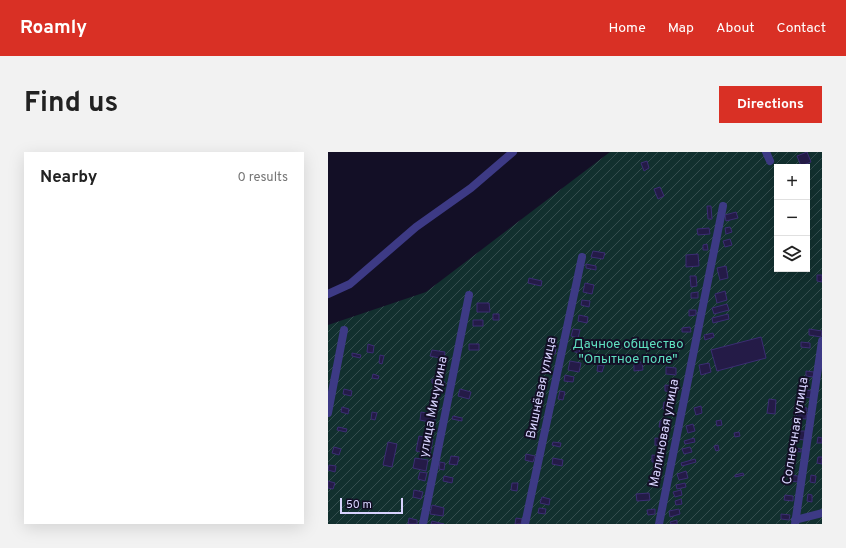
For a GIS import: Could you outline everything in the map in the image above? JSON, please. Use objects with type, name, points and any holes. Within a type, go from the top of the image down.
[{"type":"street","points":[[328,294],[350,284],[416,227],[471,188],[513,152]]},
{"type":"street","points":[[766,152],[770,161]]},
{"type":"street","name":"Малиновая улица","points":[[659,524],[723,206]]},
{"type":"street","name":"Вишнёвая улица","points":[[526,524],[582,257]]},
{"type":"street","name":"улица Мичурина","points":[[423,524],[469,295]]},
{"type":"street","points":[[328,413],[344,330]]},
{"type":"street","name":"Солнечная улица","points":[[795,522],[822,341]]},
{"type":"street","points":[[795,522],[822,513]]},
{"type":"green space","name":"Дачное общество \"Опытное поле\"","points":[[610,152],[822,152],[822,524],[328,524],[328,325],[426,292]]},
{"type":"building","points":[[807,152],[811,162],[800,164],[797,156]]},
{"type":"building","points":[[647,161],[649,168],[644,171],[641,163]]},
{"type":"building","points":[[660,187],[664,196],[658,199],[654,189]]},
{"type":"building","points":[[707,206],[711,206],[712,219],[708,219]]},
{"type":"building","points":[[736,212],[738,218],[726,221],[725,215]]},
{"type":"building","points":[[730,227],[732,232],[726,234],[725,228]]},
{"type":"building","points":[[709,228],[710,234],[698,235],[697,229]]},
{"type":"building","points":[[730,239],[732,245],[725,247],[723,241]]},
{"type":"building","points":[[707,244],[708,250],[703,250],[703,245]]},
{"type":"building","points":[[593,251],[605,253],[603,259],[591,257]]},
{"type":"building","points":[[698,254],[699,266],[686,267],[686,255]]},
{"type":"building","points":[[586,264],[596,266],[596,270],[586,268]]},
{"type":"building","points":[[726,266],[728,278],[720,280],[717,268]]},
{"type":"building","points":[[817,275],[822,275],[822,282],[817,281]]},
{"type":"building","points":[[690,276],[696,276],[697,286],[691,287]]},
{"type":"building","points":[[529,278],[542,281],[541,286],[528,283]]},
{"type":"building","points":[[585,283],[594,285],[592,294],[583,292]]},
{"type":"building","points":[[725,291],[727,300],[717,303],[715,294]]},
{"type":"building","points":[[698,292],[698,298],[691,298],[691,293]]},
{"type":"building","points":[[582,300],[590,301],[589,307],[581,305]]},
{"type":"building","points":[[477,303],[489,303],[490,312],[477,312]]},
{"type":"building","points":[[727,304],[729,310],[714,314],[712,308]]},
{"type":"building","points":[[689,310],[696,310],[696,315],[689,316]]},
{"type":"building","points":[[493,314],[499,314],[499,320],[493,320]]},
{"type":"building","points":[[728,314],[729,319],[713,323],[712,318]]},
{"type":"building","points":[[579,315],[588,317],[587,323],[578,321]]},
{"type":"building","points":[[473,320],[483,320],[483,326],[473,326]]},
{"type":"building","points":[[690,327],[691,332],[682,332],[682,328]]},
{"type":"building","points":[[573,329],[580,330],[578,338],[571,336]]},
{"type":"building","points":[[809,329],[822,331],[821,337],[809,335]]},
{"type":"building","points":[[713,333],[714,337],[705,340],[704,335]]},
{"type":"building","points":[[761,337],[766,358],[717,371],[711,350]]},
{"type":"building","points":[[801,342],[810,343],[810,348],[801,347]]},
{"type":"building","points":[[368,344],[374,346],[373,353],[367,352]]},
{"type":"building","points":[[469,344],[479,344],[479,350],[469,350]]},
{"type":"building","points":[[573,347],[580,348],[579,353],[572,351]]},
{"type":"building","points":[[551,348],[556,349],[555,354],[550,353]]},
{"type":"building","points":[[432,350],[445,352],[444,359],[430,356]]},
{"type":"building","points":[[352,353],[361,355],[360,358],[352,356]]},
{"type":"building","points":[[380,355],[384,356],[382,364],[379,363]]},
{"type":"building","points":[[570,361],[581,363],[579,372],[568,370]]},
{"type":"building","points":[[642,362],[643,370],[634,371],[634,363]]},
{"type":"building","points":[[709,363],[711,372],[701,375],[699,365]]},
{"type":"building","points":[[598,365],[604,366],[602,372],[597,371]]},
{"type":"building","points":[[666,367],[676,368],[676,375],[666,374]]},
{"type":"building","points":[[806,371],[814,372],[813,377],[806,376]]},
{"type":"building","points":[[373,374],[379,376],[378,379],[372,378]]},
{"type":"building","points":[[565,375],[574,377],[573,382],[564,381]]},
{"type":"building","points":[[432,379],[445,382],[444,386],[432,383]]},
{"type":"building","points":[[665,385],[675,386],[675,392],[665,391]]},
{"type":"building","points":[[344,389],[352,391],[351,396],[343,394]]},
{"type":"building","points":[[460,389],[471,392],[469,399],[458,396]]},
{"type":"building","points":[[537,389],[543,390],[542,398],[535,396]]},
{"type":"building","points":[[805,390],[812,391],[811,398],[804,397]]},
{"type":"building","points":[[560,391],[565,392],[563,400],[558,399]]},
{"type":"building","points":[[431,399],[438,400],[437,405],[430,404]]},
{"type":"building","points":[[769,399],[776,400],[775,414],[767,413]]},
{"type":"building","points":[[664,402],[674,403],[673,409],[663,409]]},
{"type":"building","points":[[701,406],[702,413],[696,415],[694,408]]},
{"type":"building","points":[[342,407],[349,409],[348,414],[341,412]]},
{"type":"building","points":[[797,407],[807,408],[806,419],[796,418]]},
{"type":"building","points":[[372,412],[377,413],[375,420],[371,419]]},
{"type":"building","points":[[421,412],[436,415],[434,423],[420,420]]},
{"type":"building","points":[[453,416],[462,418],[462,421],[452,419]]},
{"type":"building","points":[[721,420],[722,425],[717,426],[716,421]]},
{"type":"building","points":[[660,421],[670,421],[669,428],[659,427]]},
{"type":"building","points":[[693,424],[695,431],[688,433],[686,426]]},
{"type":"building","points":[[338,427],[347,429],[346,432],[337,430]]},
{"type":"building","points":[[799,431],[805,431],[804,440],[798,439]]},
{"type":"building","points":[[739,432],[740,436],[735,437],[734,433]]},
{"type":"building","points":[[419,436],[433,439],[430,454],[416,451]]},
{"type":"building","points":[[818,437],[822,438],[822,443],[817,443]]},
{"type":"building","points":[[655,438],[665,439],[665,446],[655,445]]},
{"type":"building","points":[[694,438],[695,442],[685,444],[684,441]]},
{"type":"building","points":[[388,442],[397,444],[392,467],[383,465]]},
{"type":"building","points":[[553,442],[561,443],[560,447],[552,445]]},
{"type":"building","points":[[718,445],[719,450],[716,451],[714,446]]},
{"type":"building","points":[[334,447],[341,449],[339,455],[332,453]]},
{"type":"building","points":[[690,447],[692,452],[684,454],[682,449]]},
{"type":"building","points":[[796,448],[801,449],[801,452],[795,451]]},
{"type":"building","points":[[526,454],[535,456],[533,462],[525,460]]},
{"type":"building","points":[[652,455],[662,456],[662,462],[652,462]]},
{"type":"building","points":[[451,456],[459,457],[457,465],[449,464]]},
{"type":"building","points":[[818,457],[822,457],[822,464],[817,463]]},
{"type":"building","points":[[415,458],[428,460],[426,471],[413,468]]},
{"type":"building","points":[[553,458],[563,460],[562,466],[552,464]]},
{"type":"building","points":[[695,459],[696,462],[682,466],[681,463]]},
{"type":"building","points":[[440,462],[445,463],[444,470],[439,469]]},
{"type":"building","points":[[329,465],[336,466],[335,472],[328,470]]},
{"type":"building","points":[[686,471],[688,478],[679,480],[677,474]]},
{"type":"building","points":[[420,472],[427,473],[425,481],[418,479]]},
{"type":"building","points":[[743,473],[744,475],[735,477],[735,475]]},
{"type":"building","points":[[790,475],[798,476],[798,482],[790,481]]},
{"type":"building","points":[[811,475],[816,476],[815,483],[810,482]]},
{"type":"building","points":[[444,476],[453,478],[452,483],[443,481]]},
{"type":"building","points":[[658,479],[659,485],[650,486],[649,480]]},
{"type":"building","points":[[328,481],[335,483],[333,489],[328,488]]},
{"type":"building","points":[[512,483],[518,483],[517,491],[511,490]]},
{"type":"building","points":[[685,483],[686,487],[677,489],[676,485]]},
{"type":"building","points":[[414,490],[423,492],[421,499],[413,497]]},
{"type":"building","points":[[681,490],[682,495],[675,497],[673,492]]},
{"type":"building","points":[[649,493],[650,500],[637,501],[636,494]]},
{"type":"building","points":[[808,494],[812,495],[812,502],[807,501]]},
{"type":"building","points":[[785,495],[793,496],[793,501],[784,500]]},
{"type":"building","points":[[542,497],[550,499],[549,505],[540,503]]},
{"type":"building","points":[[681,499],[682,504],[676,505],[675,501]]},
{"type":"building","points":[[432,505],[444,508],[443,516],[430,514]]},
{"type":"building","points":[[539,508],[546,509],[545,514],[538,513]]},
{"type":"building","points":[[655,509],[655,514],[648,515],[647,510]]},
{"type":"building","points":[[679,509],[680,514],[670,517],[669,511]]},
{"type":"building","points":[[781,514],[790,515],[789,520],[781,519]]},
{"type":"building","points":[[409,518],[417,520],[417,524],[408,524]]},
{"type":"building","points":[[516,518],[522,519],[521,524],[515,524]]},
{"type":"building","points":[[677,520],[677,524],[671,524],[670,522]]},
{"type":"building","points":[[432,521],[444,524],[431,524]]}]
